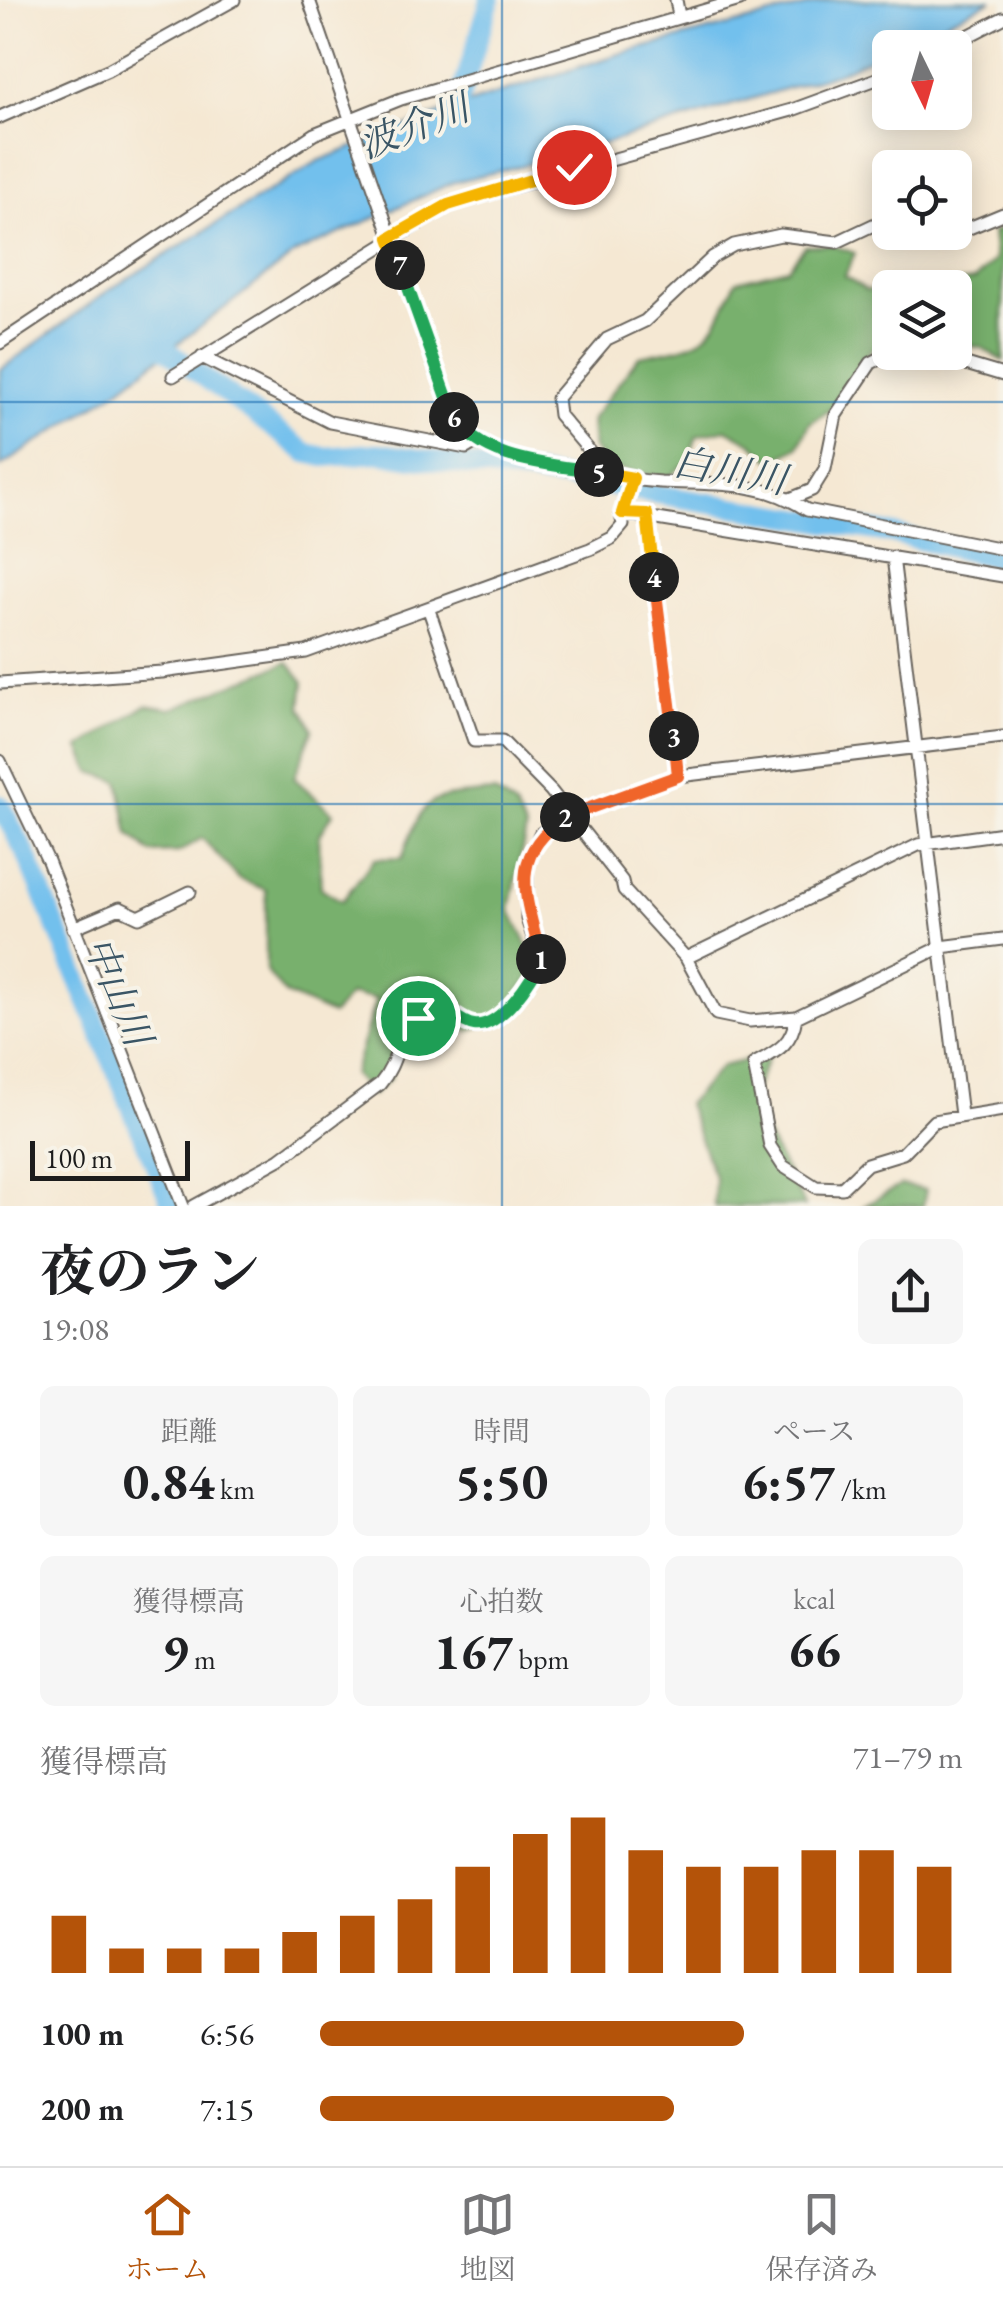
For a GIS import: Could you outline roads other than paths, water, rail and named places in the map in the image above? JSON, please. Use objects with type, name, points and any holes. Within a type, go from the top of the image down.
[{"type":"street","points":[[0,117],[108,70],[234,0]]},
{"type":"street","points":[[309,0],[450,411],[476,442],[498,452],[610,474],[632,482],[740,484],[790,499],[807,510],[1003,549]]},
{"type":"street","points":[[676,0],[679,16]]},
{"type":"street","points":[[0,343],[314,134],[351,126],[449,84],[740,0]]},
{"type":"street","points":[[972,34],[1003,18]]},
{"type":"street","points":[[174,376],[448,205],[792,110],[872,81]]},
{"type":"street","points":[[972,227],[1003,214]]},
{"type":"street","points":[[610,474],[559,415],[557,398],[607,339],[645,321],[713,258],[734,245],[781,235],[837,242],[872,225]]},
{"type":"street","points":[[790,499],[812,490],[825,469],[836,415],[871,363],[883,357],[915,358],[966,364],[1003,375]]},
{"type":"street","points":[[197,361],[330,422],[466,448],[476,442]]},
{"type":"street","points":[[0,683],[248,662],[306,652],[590,550],[612,538],[623,526],[632,482]]},
{"type":"street","points":[[625,509],[1003,576]]},
{"type":"street","points":[[647,514],[678,776]]},
{"type":"street","points":[[892,557],[961,1115]]},
{"type":"street","points":[[429,610],[474,740],[490,737],[512,748],[622,881],[624,890],[686,958],[716,1014],[750,1021],[796,1017],[941,947],[1003,940]]},
{"type":"street","points":[[194,1206],[280,1158],[380,1084],[404,1030],[418,1018],[446,1010],[471,1026],[482,1025],[514,1002],[541,960],[527,919],[526,866],[540,834],[568,815],[678,776],[1003,737]]},
{"type":"street","points":[[0,761],[48,861],[183,1206]]},
{"type":"street","points":[[686,958],[928,842],[1003,833]]},
{"type":"street","points":[[73,928],[120,908],[139,918],[190,892]]},
{"type":"street","points":[[796,1017],[794,1035],[783,1047],[754,1064],[770,1146],[798,1180],[827,1190],[842,1188],[866,1164],[902,1153],[934,1121],[1003,1110]]},
{"type":"water","name":"波介川","points":[[830,0],[992,0],[929,30],[872,30],[872,57],[840,72],[574,153],[454,182],[296,253],[119,389],[0,467],[0,370],[109,290],[318,161],[454,108],[619,54]]},
{"type":"waterway","name":"波介川","points":[[450,131],[490,0]]},
{"type":"waterway","name":"白川川","points":[[148,336],[307,453],[324,457],[377,453],[561,478],[894,534],[1003,560]]},
{"type":"waterway","name":"中山川","points":[[0,805],[27,856],[172,1206]]}]
